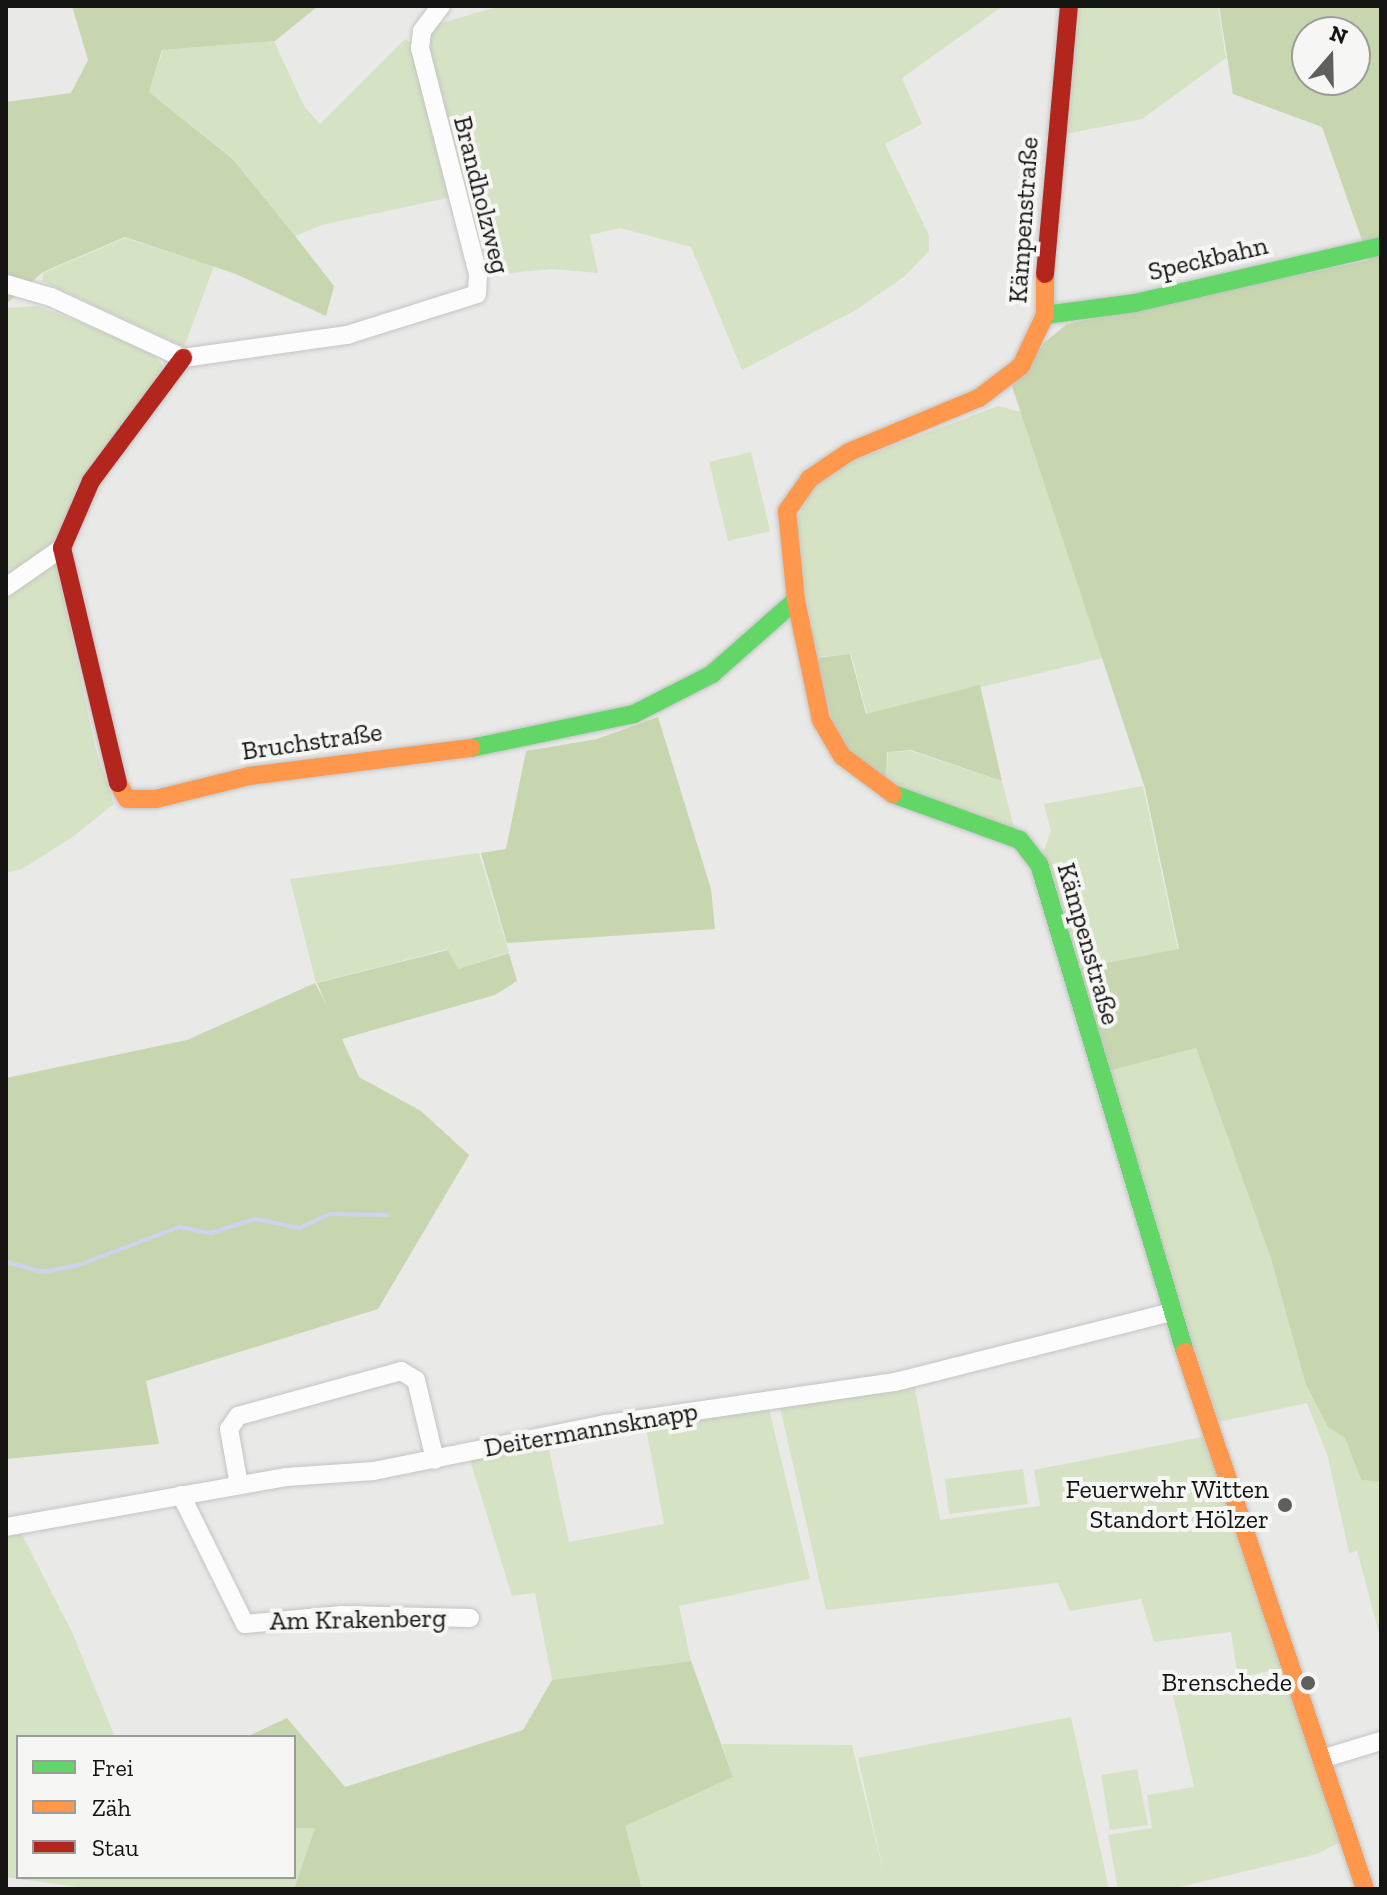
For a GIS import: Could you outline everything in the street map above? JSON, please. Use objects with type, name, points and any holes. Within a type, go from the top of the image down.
[{"type":"street","name":"Brandholzweg","points":[[183,358],[347,335],[477,294],[478,274],[420,48],[422,31],[441,6]]},
{"type":"street","name":"Kämpenstraße","points":[[1069,6],[1045,250],[1045,315],[1035,343],[1003,384],[825,465],[790,499],[787,532],[796,600],[821,720],[842,756],[899,799],[1020,840],[1039,864],[1171,1312],[1325,1758],[1365,1889]]},
{"type":"street","name":"Speckbahn","points":[[1045,315],[1135,303],[1381,246]]},
{"type":"street","points":[[6,284],[51,297],[183,358],[91,481],[62,548],[6,587]]},
{"type":"street","name":"Bruchstraße","points":[[62,548],[113,773],[118,789],[135,802],[249,776],[502,744],[634,714],[712,674],[796,600]]},
{"type":"street","name":"Deitermannsknapp","points":[[6,1527],[239,1485],[435,1460],[606,1424],[895,1382],[1171,1312]]},
{"type":"street","points":[[239,1485],[229,1429],[233,1420],[401,1371],[416,1380],[435,1460]]},
{"type":"street","name":"Am Krakenberg","points":[[181,1495],[245,1624],[342,1615],[470,1618]]},
{"type":"street","points":[[1325,1758],[1381,1741]]},
{"type":"green space","points":[[72,6],[318,6],[275,41],[162,50],[149,92],[233,159],[295,236],[334,286],[326,316],[236,274],[125,237],[43,272],[6,304],[6,102],[71,93],[88,60]]},
{"type":"green space","points":[[500,6],[1003,6],[902,78],[922,124],[885,144],[929,235],[929,251],[905,276],[856,310],[742,370],[691,247],[620,228],[590,235],[598,273],[552,269],[481,276],[428,75],[428,27]]},
{"type":"green space","points":[[1079,6],[1218,6],[1226,58],[1142,119],[1065,134]]},
{"type":"green space","points":[[1219,6],[1381,6],[1381,1482],[1361,1480],[1345,1438],[1328,1427],[1306,1385],[1271,1259],[1196,1048],[1105,1072],[1075,969],[1179,949],[1145,788],[1012,386],[1045,342],[1067,324],[1369,260],[1322,127],[1233,94]]},
{"type":"green space","points":[[405,39],[417,46],[456,196],[322,225],[295,236],[233,158],[149,92],[163,50],[274,41],[304,106],[320,124]]},
{"type":"green space","points":[[125,238],[214,266],[184,347],[42,281],[43,273]]},
{"type":"green space","points":[[38,306],[149,350],[163,366],[57,539],[6,581],[6,308]]},
{"type":"green space","points":[[998,406],[1025,413],[1103,658],[867,714],[851,654],[817,657],[794,526],[814,483],[828,470]]},
{"type":"green space","points":[[751,452],[770,531],[728,541],[709,462]]},
{"type":"green space","points":[[56,564],[96,750],[114,804],[71,838],[22,869],[6,873],[6,597]]},
{"type":"green space","points":[[850,654],[866,714],[980,685],[1002,781],[911,750],[887,752],[886,787],[836,738],[817,658]]},
{"type":"green space","points":[[658,717],[711,889],[715,929],[507,943],[481,853],[506,849],[526,751],[597,739]]},
{"type":"green space","points":[[911,751],[1002,781],[1015,832],[886,787],[888,752]]},
{"type":"green space","points":[[1143,786],[1178,950],[1075,969],[1042,855],[1051,831],[1044,804]]},
{"type":"green space","points":[[479,853],[509,952],[458,969],[447,949],[316,983],[290,879]]},
{"type":"green space","points":[[448,950],[458,969],[509,953],[517,981],[495,995],[342,1039],[359,1077],[421,1111],[469,1155],[378,1309],[146,1381],[159,1444],[6,1459],[6,1078],[187,1040],[315,983],[327,1006],[317,983]]},
{"type":"green space","points":[[1196,1048],[1271,1259],[1306,1385],[1328,1427],[1345,1438],[1361,1480],[1381,1482],[1381,1640],[1357,1551],[1349,1553],[1328,1457],[1307,1403],[1218,1422],[1105,1072]]},
{"type":"green space","points":[[914,1384],[940,1520],[1040,1506],[1034,1470],[1207,1436],[1287,1667],[1238,1678],[1231,1632],[1154,1642],[1141,1599],[1070,1611],[1058,1583],[826,1610],[780,1407]]},
{"type":"green space","points":[[768,1405],[810,1579],[679,1606],[691,1661],[552,1680],[535,1593],[512,1596],[469,1457],[547,1440],[569,1542],[664,1524],[645,1422]]},
{"type":"green space","points":[[1023,1469],[1028,1504],[949,1514],[945,1479]]},
{"type":"green space","points":[[19,1529],[72,1632],[114,1735],[16,1735],[16,1878],[6,1877],[6,1531]]},
{"type":"green space","points":[[691,1661],[733,1777],[625,1826],[642,1889],[294,1889],[315,1828],[296,1828],[296,1735],[250,1735],[287,1718],[345,1787],[523,1730],[552,1680]]},
{"type":"green space","points":[[1291,1679],[1346,1839],[1317,1854],[1172,1889],[1118,1889],[1108,1835],[1152,1828],[1147,1795],[1194,1787],[1173,1695]]},
{"type":"green space","points":[[1071,1717],[1109,1889],[642,1889],[624,1826],[733,1777],[722,1744],[852,1745],[885,1879],[858,1758]]},
{"type":"green space","points":[[1137,1769],[1148,1825],[1110,1830],[1101,1775]]},
{"type":"green space","points":[[296,1828],[315,1828],[294,1889],[92,1889],[20,1879],[296,1879]]},
{"type":"waterway","points":[[6,1262],[43,1272],[79,1265],[179,1227],[211,1233],[255,1219],[299,1228],[330,1214],[387,1215]]},
{"type":"traffic: fast","points":[[1045,315],[1135,303],[1381,246]]},
{"type":"traffic: fast","points":[[471,748],[634,714],[712,674],[796,600]]},
{"type":"traffic: fast","points":[[893,794],[1020,840],[1039,864],[1185,1352]]},
{"type":"traffic: slow","points":[[893,794],[842,756],[821,720],[796,600],[787,511],[809,479],[849,452],[979,398],[1021,366],[1045,315],[1045,274]]},
{"type":"traffic: slow","points":[[118,783],[127,799],[156,799],[249,776],[471,748]]},
{"type":"traffic: slow","points":[[1185,1352],[1365,1889]]},
{"type":"traffic: jam","points":[[1045,274],[1069,6]]},
{"type":"traffic: jam","points":[[118,783],[62,548],[91,481],[183,358]]},
{"type":"place","name":"Feuerwehr Witten Standort Hölzer","points":[[1285,1505]]},
{"type":"place","name":"Brenschede","points":[[1308,1683]]}]
